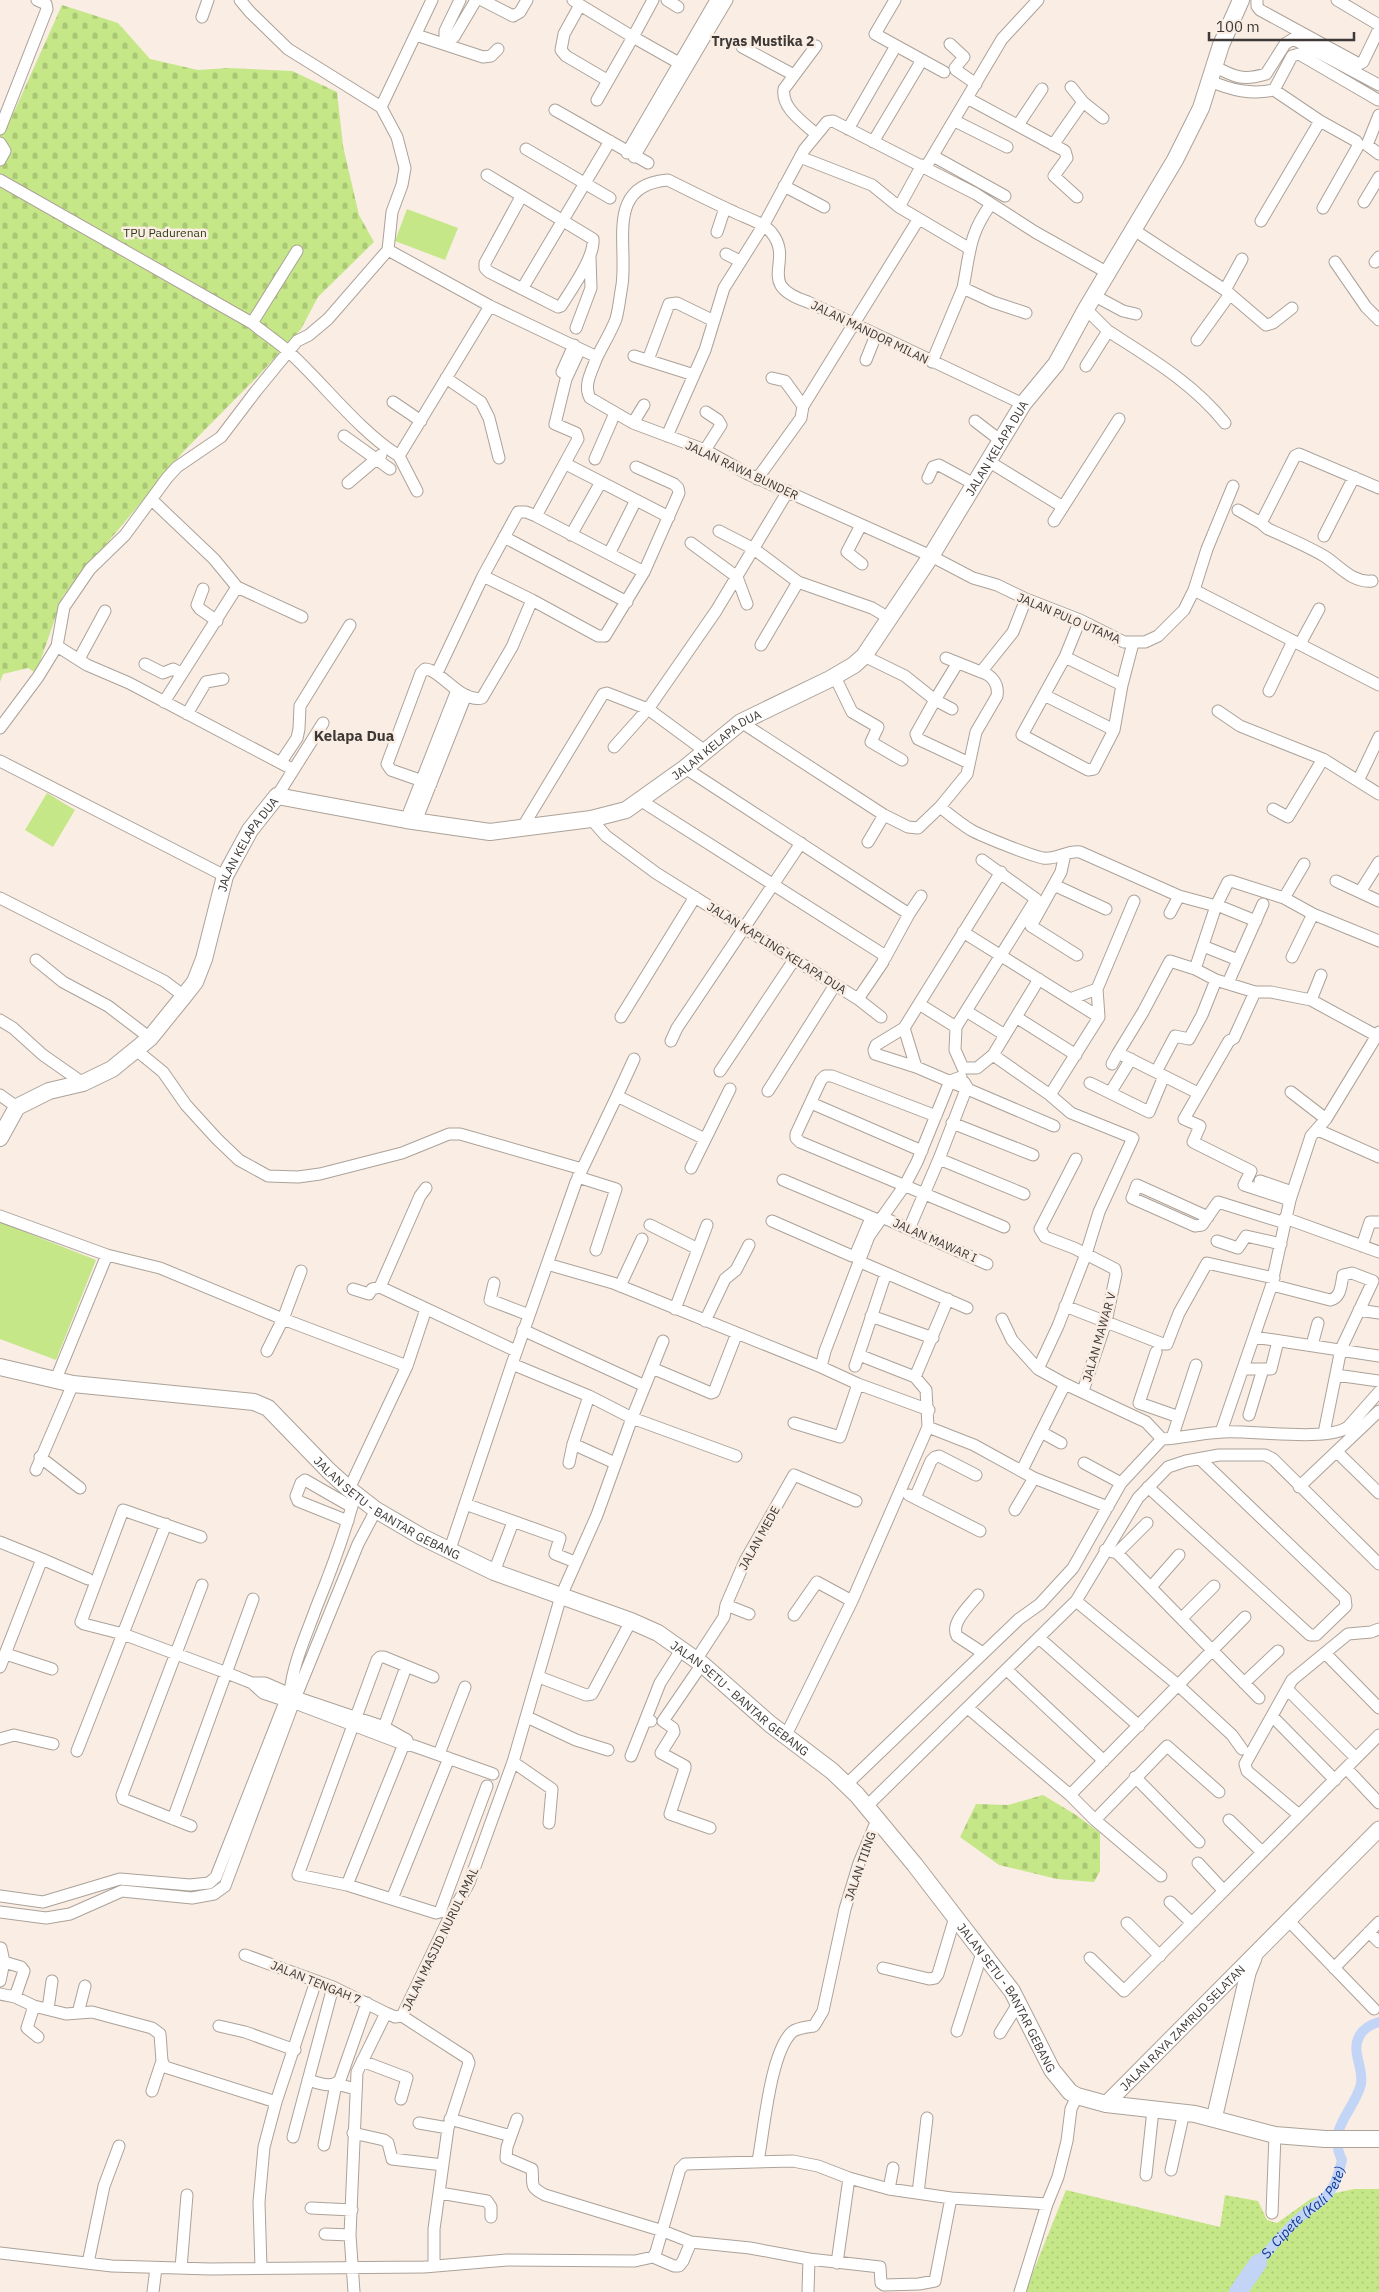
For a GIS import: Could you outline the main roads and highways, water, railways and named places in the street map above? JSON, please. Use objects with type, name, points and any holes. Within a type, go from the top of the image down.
[{"type":"main road","name":"JALAN KELAPA DUA","points":[[0,1138],[17,1107],[49,1091],[83,1083],[112,1069],[150,1038],[195,982],[204,959],[225,876],[250,830],[277,796],[490,832],[591,819],[626,810],[685,768],[741,722],[835,677],[864,656],[931,556],[1023,404],[1056,364],[1090,302],[1175,160],[1200,108],[1228,27],[1241,0]]},
{"type":"main road","name":"JALAN SETU - BANTAR GEBANG","points":[[1,1369],[73,1384],[254,1402],[268,1408],[349,1498],[376,1510],[422,1537],[494,1572],[631,1621],[658,1633],[698,1662],[847,1784],[955,1917],[1012,1991],[1052,2070],[1062,2084],[1077,2096],[1106,2104],[1184,2112],[1275,2135],[1325,2139],[1379,2139]]},
{"type":"waterway","name":"S. Cipete (Kali Pete)","points":[[1258,2263],[1301,2216],[1323,2199],[1334,2185],[1342,2160],[1337,2139],[1339,2129],[1358,2094],[1361,2084],[1361,2071],[1356,2047],[1357,2041],[1364,2030],[1379,2022]]},
{"type":"waterway","name":"S. Cipete (Kali Pete)","points":[[1238,2292],[1258,2263]]},
{"type":"district","name":"Tryas Mustika 2","points":[[763,41]]},
{"type":"district","name":"Kelapa Dua","points":[[354,735]]},
{"type":"park label","name":"TPU Padurenan","points":[[165,232]]}]
